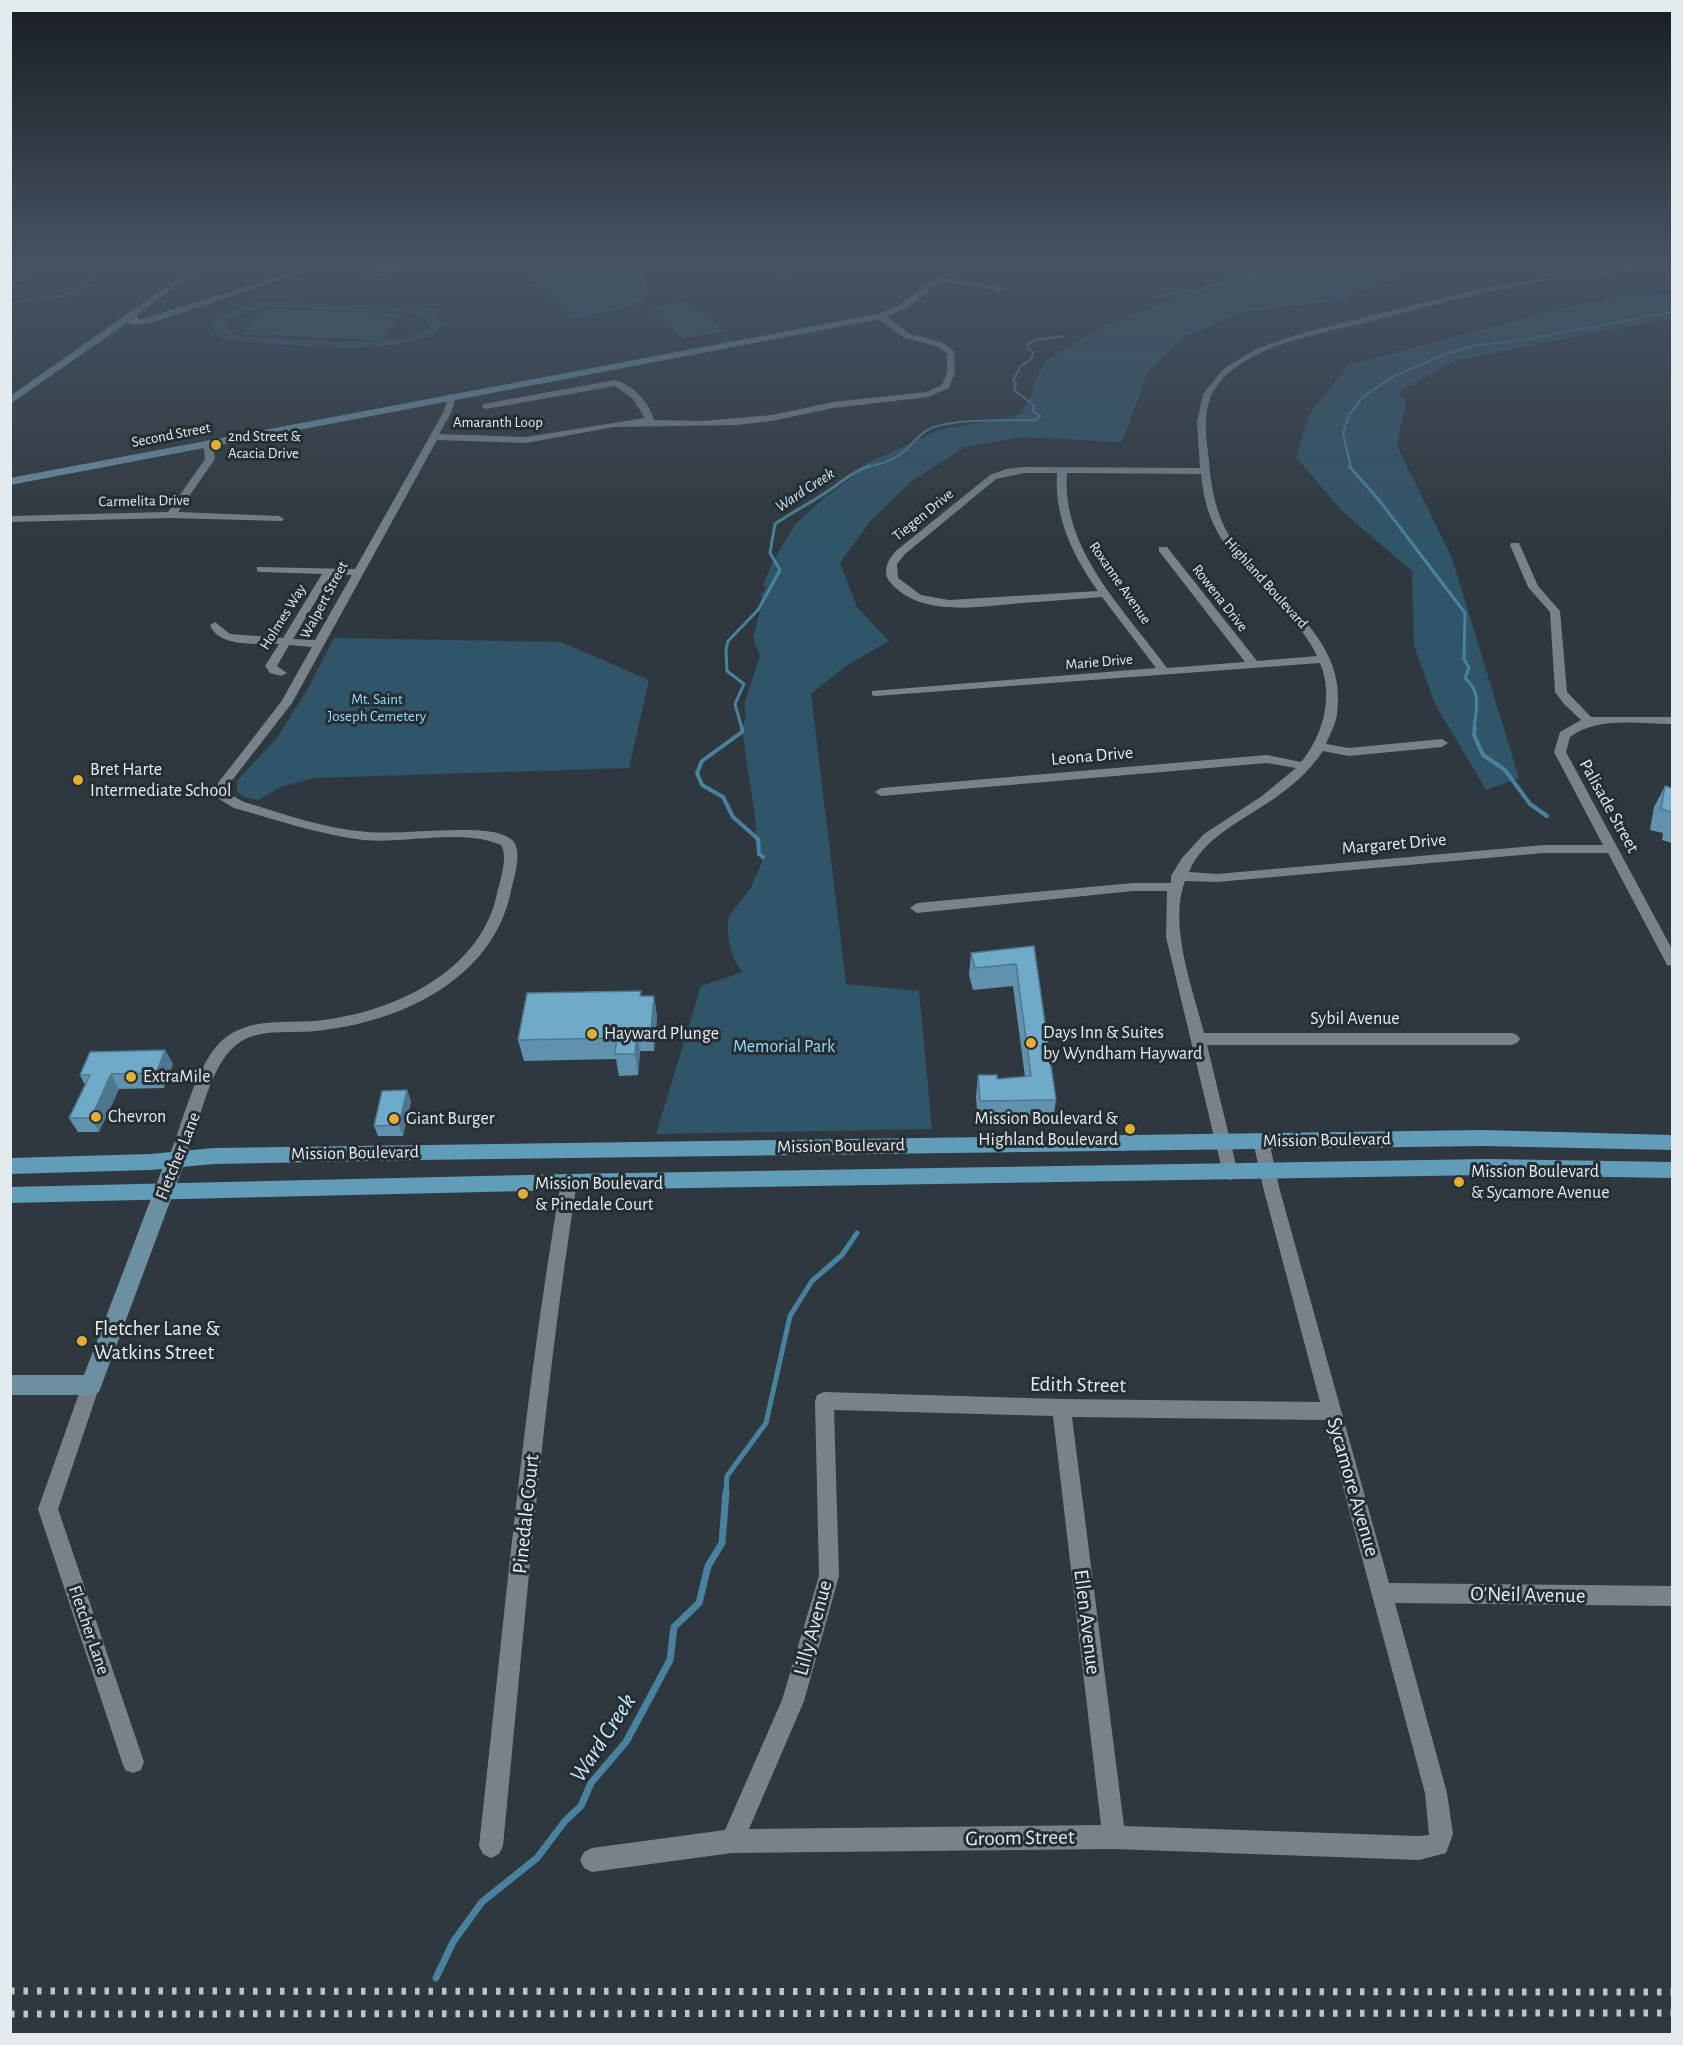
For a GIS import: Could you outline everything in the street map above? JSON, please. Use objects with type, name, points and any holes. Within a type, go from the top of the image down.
[{"type":"main road","name":"Mission Boulevard","points":[[10,1166],[214,1156],[409,1152],[1483,1138],[1672,1143]]},
{"type":"main road","name":"Mission Boulevard","points":[[10,1195],[569,1182],[1488,1167],[1672,1170]]},
{"type":"street","points":[[10,401],[69,359]]},
{"type":"street","name":"Second Street","points":[[10,482],[209,448],[452,396],[648,359]]},
{"type":"street","name":"Amaranth Loop","points":[[433,437],[537,440],[614,424],[645,422],[703,424],[754,420],[833,405],[928,394],[945,386],[951,372],[951,359]]},
{"type":"street","name":"Highland Boulevard","points":[[1230,1173],[1173,937],[1170,917],[1175,882],[1191,854],[1202,841],[1284,787],[1304,767],[1318,747],[1329,723],[1333,705],[1331,676],[1316,641],[1302,622],[1253,573],[1222,533],[1210,509],[1201,423],[1204,400],[1212,385],[1227,370],[1245,359]]},
{"type":"street","points":[[486,406],[615,383],[622,384],[646,409],[650,419],[645,422]]},
{"type":"street","name":"Walpert Street","points":[[239,805],[223,796],[224,783],[277,717],[448,411],[452,396]]},
{"type":"street","points":[[171,515],[210,459],[209,448]]},
{"type":"street","name":"Tiegen Drive","points":[[1105,594],[958,605],[916,596],[901,588],[892,579],[891,569],[896,556],[993,477],[1017,471],[1205,471]]},
{"type":"street","name":"Roxanne Avenue","points":[[1062,471],[1060,493],[1067,524],[1079,554],[1105,594],[1164,671]]},
{"type":"street","name":"Carmelita Drive","points":[[10,519],[171,515],[279,519]]},
{"type":"street","points":[[1515,545],[1533,587],[1555,611],[1561,692],[1568,702],[1588,721],[1672,720]]},
{"type":"street","name":"Rowena Drive","points":[[1163,549],[1254,664]]},
{"type":"street","points":[[261,569],[328,573],[357,572]]},
{"type":"street","name":"Holmes Way","points":[[281,673],[274,671],[271,666],[328,573]]},
{"type":"street","points":[[215,625],[218,632],[227,637],[319,644]]},
{"type":"street","name":"Marie Drive","points":[[876,693],[1325,659]]},
{"type":"street","name":"Palisade Street","points":[[1588,721],[1564,735],[1560,752],[1672,960]]},
{"type":"street","points":[[1318,747],[1349,752],[1442,743]]},
{"type":"street","name":"Leona Drive","points":[[881,792],[1267,759],[1304,767]]},
{"type":"street","name":"Fletcher Lane","points":[[133,1762],[48,1509],[91,1385],[214,1061],[231,1041],[260,1029],[352,1021],[399,1005],[431,988],[471,957],[484,942],[494,925],[500,907],[511,854],[506,842],[486,835],[381,837],[347,834],[239,805]]},
{"type":"street","name":"Margaret Drive","points":[[917,908],[1544,849],[1613,849]]},
{"type":"street","name":"Sybil Avenue","points":[[1197,1039],[1512,1039]]},
{"type":"street","name":"Sycamore Avenue","points":[[1261,1141],[1331,1411],[1383,1593],[1436,1793],[1441,1834]]},
{"type":"street","name":"Pinedale Court","points":[[491,1846],[534,1442],[554,1273],[569,1182]]},
{"type":"street","points":[[10,1385],[91,1385]]},
{"type":"street","name":"Edith Street","points":[[824,1401],[1061,1408],[1331,1411]]},
{"type":"street","name":"Lilly Avenue","points":[[732,1841],[793,1701],[829,1576],[824,1401]]},
{"type":"street","name":"Ellen Avenue","points":[[1061,1408],[1114,1837]]},
{"type":"street","name":"O'Neil Avenue","points":[[1383,1593],[1672,1596]]},
{"type":"street","name":"Groom Street","points":[[592,1860],[732,1841],[1114,1837],[1419,1848],[1438,1845],[1441,1834]]},
{"type":"green space","name":"Memorial Park","points":[[1161,359],[1148,372],[1122,442],[1022,437],[965,447],[912,481],[871,520],[840,563],[857,607],[889,641],[846,666],[811,694],[846,984],[919,991],[932,1129],[656,1134],[701,986],[743,972],[730,946],[729,916],[750,889],[762,862],[755,840],[756,824],[742,730],[746,715],[744,705],[760,656],[753,638],[762,604],[761,595],[766,588],[763,586],[773,561],[795,525],[866,464],[939,430],[1021,413],[1032,394],[1034,381],[1046,361]]},
{"type":"green space","points":[[1369,359],[1461,359],[1453,361],[1398,393],[1406,401],[1397,446],[1452,558],[1519,778],[1486,790],[1435,704],[1414,646],[1412,571],[1343,512],[1296,457],[1309,415],[1348,365]]},
{"type":"green space","name":"Mt. Saint Joseph Cemetery","points":[[334,638],[561,642],[649,680],[629,768],[313,778],[281,787],[258,800],[244,797],[237,791],[237,781],[276,739],[306,692]]},
{"type":"building","points":[[1665,786],[1672,788],[1672,812],[1661,809]]},
{"type":"building","points":[[1034,946],[1056,1100],[980,1101],[978,1075],[997,1075],[997,1079],[1031,1076],[1016,964],[975,968],[971,953]]},
{"type":"building","points":[[641,991],[640,996],[654,996],[651,1030],[637,1030],[635,1054],[615,1054],[617,1038],[518,1040],[527,993]]},
{"type":"building","points":[[165,1050],[156,1073],[111,1074],[91,1118],[69,1118],[90,1075],[80,1075],[90,1052]]},
{"type":"building","points":[[407,1090],[399,1125],[374,1126],[382,1091]]},
{"type":"waterway","name":"Ward Creek","points":[[863,468],[893,459],[925,431],[939,425],[996,420],[1035,420],[1040,416],[1033,411],[1034,405],[1014,390],[1016,384],[1013,381],[1020,367],[1030,359]]},
{"type":"waterway","points":[[1351,468],[1343,433],[1349,415],[1363,397],[1392,377],[1433,359]]},
{"type":"waterway","name":"Ward Creek","points":[[863,468],[869,466]]},
{"type":"waterway","points":[[1349,466],[1379,500],[1465,613],[1464,659],[1469,668],[1465,678],[1474,689],[1477,701],[1474,729]]},
{"type":"waterway","name":"Ward Creek","points":[[742,729],[735,704],[744,684],[727,671],[726,650],[728,641],[758,610],[780,570],[770,553],[775,524],[863,468]]},
{"type":"waterway","points":[[1475,728],[1474,735],[1483,755],[1505,770],[1530,804],[1547,816]]},
{"type":"waterway","name":"Ward Creek","points":[[742,729],[742,732],[702,761],[697,773],[702,785],[723,797],[733,817],[758,839],[759,854],[763,857]]},
{"type":"waterway","name":"Ward Creek","points":[[726,1494],[727,1476],[766,1423],[790,1316],[812,1281],[842,1255],[857,1233]]},
{"type":"waterway","name":"Ward Creek","points":[[436,1978],[453,1942],[482,1902],[537,1858],[565,1821],[581,1806],[591,1783],[626,1742],[670,1660],[674,1627],[699,1603],[708,1566],[722,1543],[726,1492]]},
{"type":"railway","points":[[10,1991],[1672,1992]]},
{"type":"railway","points":[[10,2014],[1672,2013]]},
{"type":"place","name":"2nd Street & Acacia Drive","points":[[216,445]]},
{"type":"place","name":"Bret Harte Intermediate School","points":[[78,780]]},
{"type":"place","name":"Hayward Plunge","points":[[592,1034]]},
{"type":"place","name":"Days Inn & Suites by Wyndham Hayward","points":[[1031,1043]]},
{"type":"place","name":"ExtraMile","points":[[131,1077]]},
{"type":"place","name":"Chevron","points":[[96,1117]]},
{"type":"place","name":"Giant Burger","points":[[394,1119]]},
{"type":"place","name":"Mission Boulevard & Highland Boulevard","points":[[1130,1129]]},
{"type":"place","name":"Mission Boulevard & Sycamore Avenue","points":[[1459,1182]]},
{"type":"place","name":"Mission Boulevard & Pinedale Court","points":[[523,1194]]},
{"type":"place","name":"Fletcher Lane & Watkins Street","points":[[82,1341]]}]
